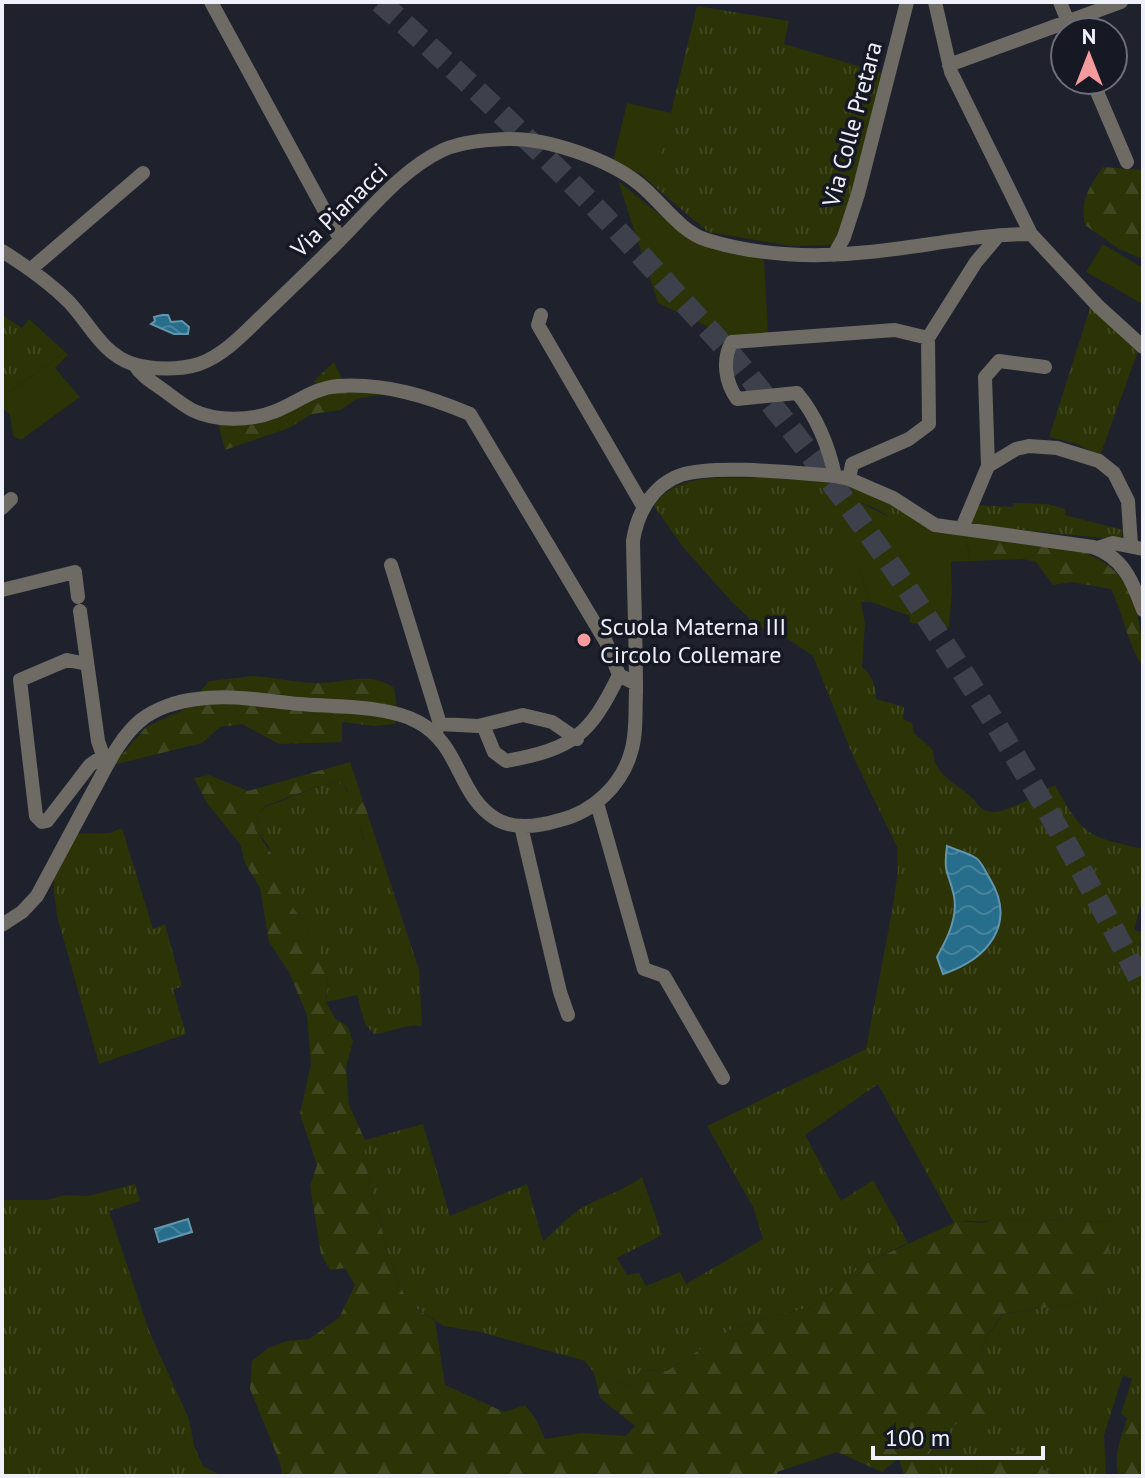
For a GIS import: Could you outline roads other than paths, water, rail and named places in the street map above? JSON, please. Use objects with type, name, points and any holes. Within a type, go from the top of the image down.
[{"type":"street","points":[[211,2],[340,239]]},
{"type":"street","name":"Via Colle Pretara","points":[[834,255],[844,237],[858,194],[907,2]]},
{"type":"street","points":[[935,2],[949,65],[1031,234],[1098,306],[1143,347]]},
{"type":"street","points":[[1092,16],[1121,2]]},
{"type":"street","points":[[949,65],[1049,34]]},
{"type":"street","points":[[1099,96],[1127,162]]},
{"type":"street","name":"Via Pianacci","points":[[2,251],[31,269],[69,302],[110,353],[134,364],[164,368],[199,364],[235,343],[384,192],[439,152],[455,145],[511,139],[545,144],[618,169],[638,182],[705,240],[800,255],[834,255],[1031,234]]},
{"type":"street","points":[[31,269],[143,173]]},
{"type":"street","points":[[842,477],[852,464],[909,439],[929,424],[928,338],[976,262],[998,236]]},
{"type":"street","points":[[541,315],[538,325],[643,506]]},
{"type":"street","points":[[842,477],[807,404],[797,393],[737,399],[727,375],[725,353],[732,342],[895,330],[928,338]]},
{"type":"street","points":[[962,528],[988,466],[985,377],[999,361],[1045,367]]},
{"type":"street","points":[[134,364],[141,375],[192,410],[222,418],[254,417],[278,410],[305,394],[335,386],[402,390],[470,414],[606,642],[619,675],[636,684]]},
{"type":"street","points":[[988,466],[1016,449],[1029,446],[1057,448],[1099,461],[1114,473],[1128,501],[1139,548],[1125,569]]},
{"type":"street","points":[[391,565],[437,728],[467,787],[484,810],[497,820],[521,826],[563,820],[597,803],[615,784],[632,752],[636,684],[633,541],[636,524],[643,506],[668,482],[690,473],[732,471],[842,477],[893,498],[935,525],[1098,548],[1111,555],[1125,569],[1143,610]]},
{"type":"street","points":[[1098,548],[1107,543],[1139,548]]},
{"type":"street","points":[[2,590],[75,572],[98,741],[105,761]]},
{"type":"street","points":[[87,664],[67,660],[20,680],[36,816],[42,822],[47,821],[90,765],[105,761]]},
{"type":"street","points":[[483,725],[494,752],[506,761],[557,749],[577,739],[602,710],[619,675]]},
{"type":"street","points":[[2,925],[22,912],[37,896],[105,761],[138,722],[169,705],[198,698],[240,699],[399,714],[437,728],[483,725],[523,715],[552,722],[577,739]]},
{"type":"street","points":[[597,803],[644,969],[664,976],[723,1078]]},
{"type":"street","points":[[521,826],[568,1015]]},
{"type":"water","points":[[168,315],[171,322],[182,321],[189,327],[188,334],[174,334],[151,324],[155,321],[154,317]]},
{"type":"water","points":[[947,846],[980,862],[998,895],[1000,911],[994,938],[985,949],[973,959],[943,974],[937,957],[951,928],[955,904],[946,868]]},
{"type":"water","points":[[188,1219],[192,1232],[159,1242],[155,1229]]},
{"type":"tunnel","points":[[380,2],[494,107],[605,217],[727,350],[800,441],[908,590],[959,667],[1055,824],[1143,986]]},
{"type":"place","name":"Scuola Materna III Circolo Collemare","points":[[584,640]]}]
